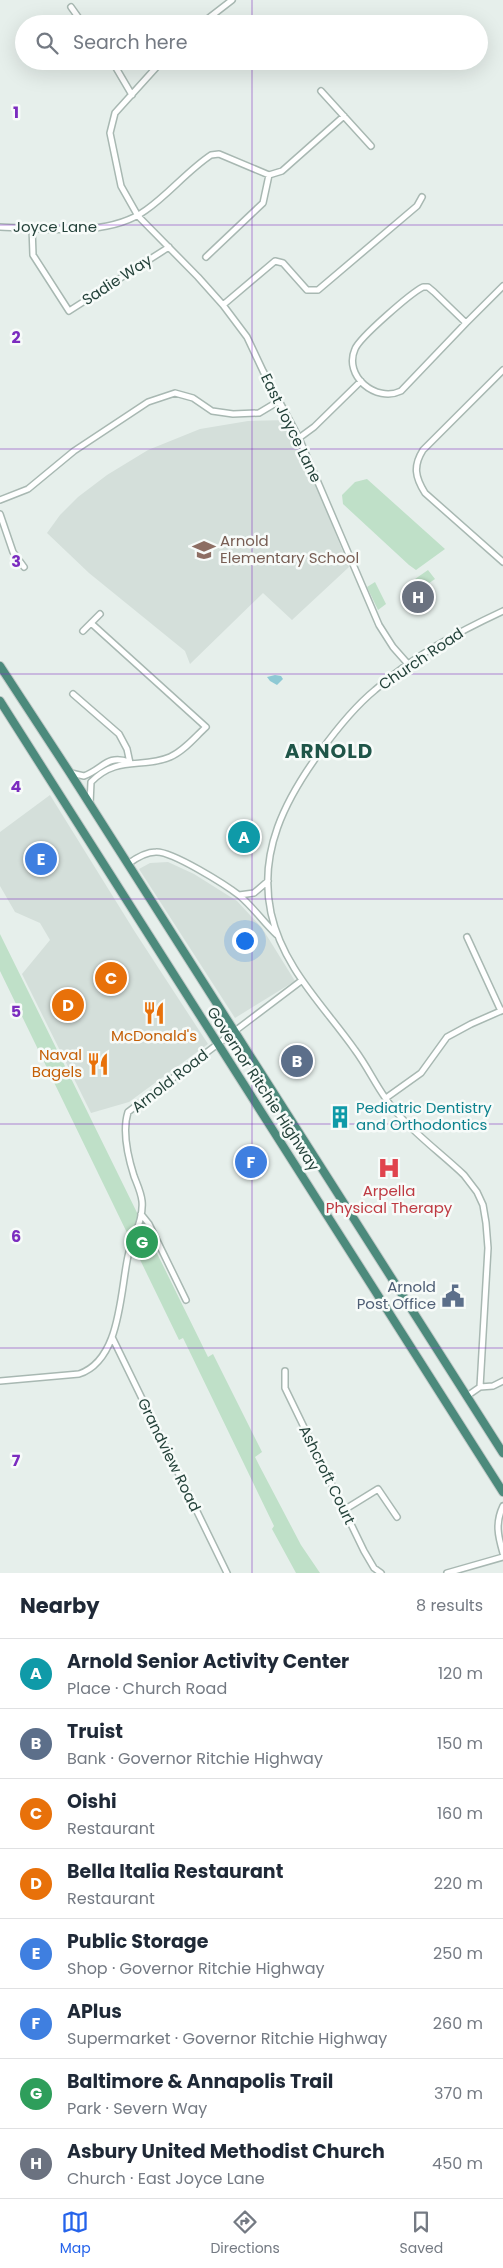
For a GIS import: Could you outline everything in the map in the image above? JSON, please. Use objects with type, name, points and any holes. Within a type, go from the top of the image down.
[{"type":"highway","name":"Governor Ritchie Highway","points":[[0,668],[90,804],[503,1453]]},
{"type":"highway","name":"Governor Ritchie Highway","points":[[0,701],[503,1492]]},
{"type":"street","points":[[213,15],[232,0]]},
{"type":"street","points":[[71,7],[77,15]]},
{"type":"street","points":[[117,70],[132,95]]},
{"type":"street","name":"East Joyce Lane","points":[[154,70],[115,113],[110,133],[121,186],[138,216],[223,305],[247,337],[299,438],[379,625],[393,647],[408,664]]},
{"type":"street","points":[[321,91],[371,146]]},
{"type":"street","points":[[138,216],[210,155],[219,154],[269,175],[282,172],[344,116]]},
{"type":"street","points":[[206,257],[263,203],[269,175]]},
{"type":"street","points":[[223,305],[275,261],[283,263],[307,290],[318,290],[417,206],[422,197]]},
{"type":"street","name":"Joyce Lane","points":[[0,227],[95,229],[130,221],[138,216]]},
{"type":"street","name":"Sadie Way","points":[[32,227],[33,255],[70,311],[169,247]]},
{"type":"street","points":[[466,323],[431,289],[425,287],[420,289],[357,345],[353,363],[356,375],[377,393],[393,394],[401,390],[503,286]]},
{"type":"street","points":[[503,370],[423,450],[417,460],[415,471],[425,493],[500,554],[503,562]]},
{"type":"street","points":[[299,438],[314,427],[361,381]]},
{"type":"street","points":[[0,500],[28,489],[74,451],[148,402],[175,393],[192,398],[212,411],[233,414],[259,413],[279,401]]},
{"type":"street","points":[[0,514],[13,552],[24,567]]},
{"type":"street","name":"Church Road","points":[[278,935],[271,914],[268,881],[269,854],[274,834],[288,801],[311,765],[349,715],[375,689],[408,664],[448,639],[503,611]]},
{"type":"street","points":[[83,631],[100,614]]},
{"type":"street","points":[[70,773],[84,776],[112,760],[145,763],[170,757],[206,726],[91,622]]},
{"type":"street","points":[[74,694],[119,734],[127,749],[130,763]]},
{"type":"street","points":[[90,804],[91,782],[112,768],[130,763]]},
{"type":"street","points":[[128,864],[143,854],[164,853],[218,881],[239,895],[278,935],[301,981],[355,1050],[386,1098],[408,1124],[464,1175],[477,1192],[483,1205],[488,1248],[480,1387]]},
{"type":"street","points":[[239,895],[254,893],[268,881]]},
{"type":"street","points":[[386,1098],[421,1073],[447,1037],[502,1011],[466,937]]},
{"type":"street","name":"Arnold Road","points":[[141,1214],[142,1201],[131,1165],[127,1136],[127,1117],[131,1109],[301,981]]},
{"type":"street","points":[[141,1214],[149,1224],[186,1300]]},
{"type":"street","points":[[0,1381],[72,1376],[85,1372],[100,1360],[112,1337],[128,1258],[141,1214]]},
{"type":"street","name":"Grandview Road","points":[[112,1337],[227,1573]]},
{"type":"street","name":"Ashcroft Court","points":[[284,1372],[285,1388],[364,1551],[374,1568],[381,1573]]},
{"type":"street","points":[[467,1396],[480,1387],[493,1386],[503,1381]]},
{"type":"street","points":[[344,1510],[378,1489],[396,1517]]},
{"type":"street","points":[[503,1506],[499,1515],[497,1529],[503,1552]]},
{"type":"street","points":[[447,1573],[503,1557]]},
{"type":"shaded area","name":"Arnold Elementary School","points":[[290,420],[349,567],[292,620],[263,593],[190,664],[185,651],[89,573],[47,533],[60,515],[78,497],[107,475],[148,450],[200,429],[248,421]]},
{"type":"shaded area","points":[[50,795],[135,932],[208,1044],[129,1102],[91,1113],[22,974],[50,940],[40,923],[15,912],[0,886],[0,832]]},
{"type":"shaded area","points":[[168,862],[194,874],[237,901],[262,928],[295,981],[235,1018],[139,869],[150,863]]},
{"type":"green space","points":[[367,479],[445,549],[416,570],[409,565],[343,504],[342,495],[355,482]]},
{"type":"green space","points":[[428,570],[435,579],[422,588],[415,579]]},
{"type":"green space","points":[[375,582],[386,604],[378,610],[367,587]]},
{"type":"green space","points":[[0,934],[208,1357],[213,1354],[262,1452],[255,1457],[259,1465],[301,1545],[320,1573],[296,1573],[272,1529],[274,1526],[184,1340],[183,1338],[179,1340],[0,971]]},
{"type":"water","points":[[281,676],[283,679],[277,685],[267,677]]},
{"type":"place","name":"Arnold Elementary School","points":[[204,550]]},
{"type":"place","name":"Asbury United Methodist Church","points":[[418,597]]},
{"type":"place","name":"Arnold Senior Activity Center","points":[[244,837]]},
{"type":"place","name":"Public Storage","points":[[41,859]]},
{"type":"place","name":"Oishi","points":[[111,978]]},
{"type":"place","name":"Bella Italia Restaurant","points":[[68,1005]]},
{"type":"place","name":"McDonald's","points":[[154,1013]]},
{"type":"place","name":"Truist","points":[[297,1061]]},
{"type":"place","name":"Naval Bagels","points":[[98,1064]]},
{"type":"place","name":"Pediatric Dentistry and Orthodontics","points":[[340,1117]]},
{"type":"place","name":"APlus","points":[[251,1162]]},
{"type":"place","name":"Arpella Physical Therapy","points":[[389,1168]]},
{"type":"place","name":"Baltimore & Annapolis Trail","points":[[142,1242]]},
{"type":"place","name":"Arnold Post Office","points":[[453,1296]]},
{"type":"district","name":"ARNOLD","points":[[329,751]]}]
